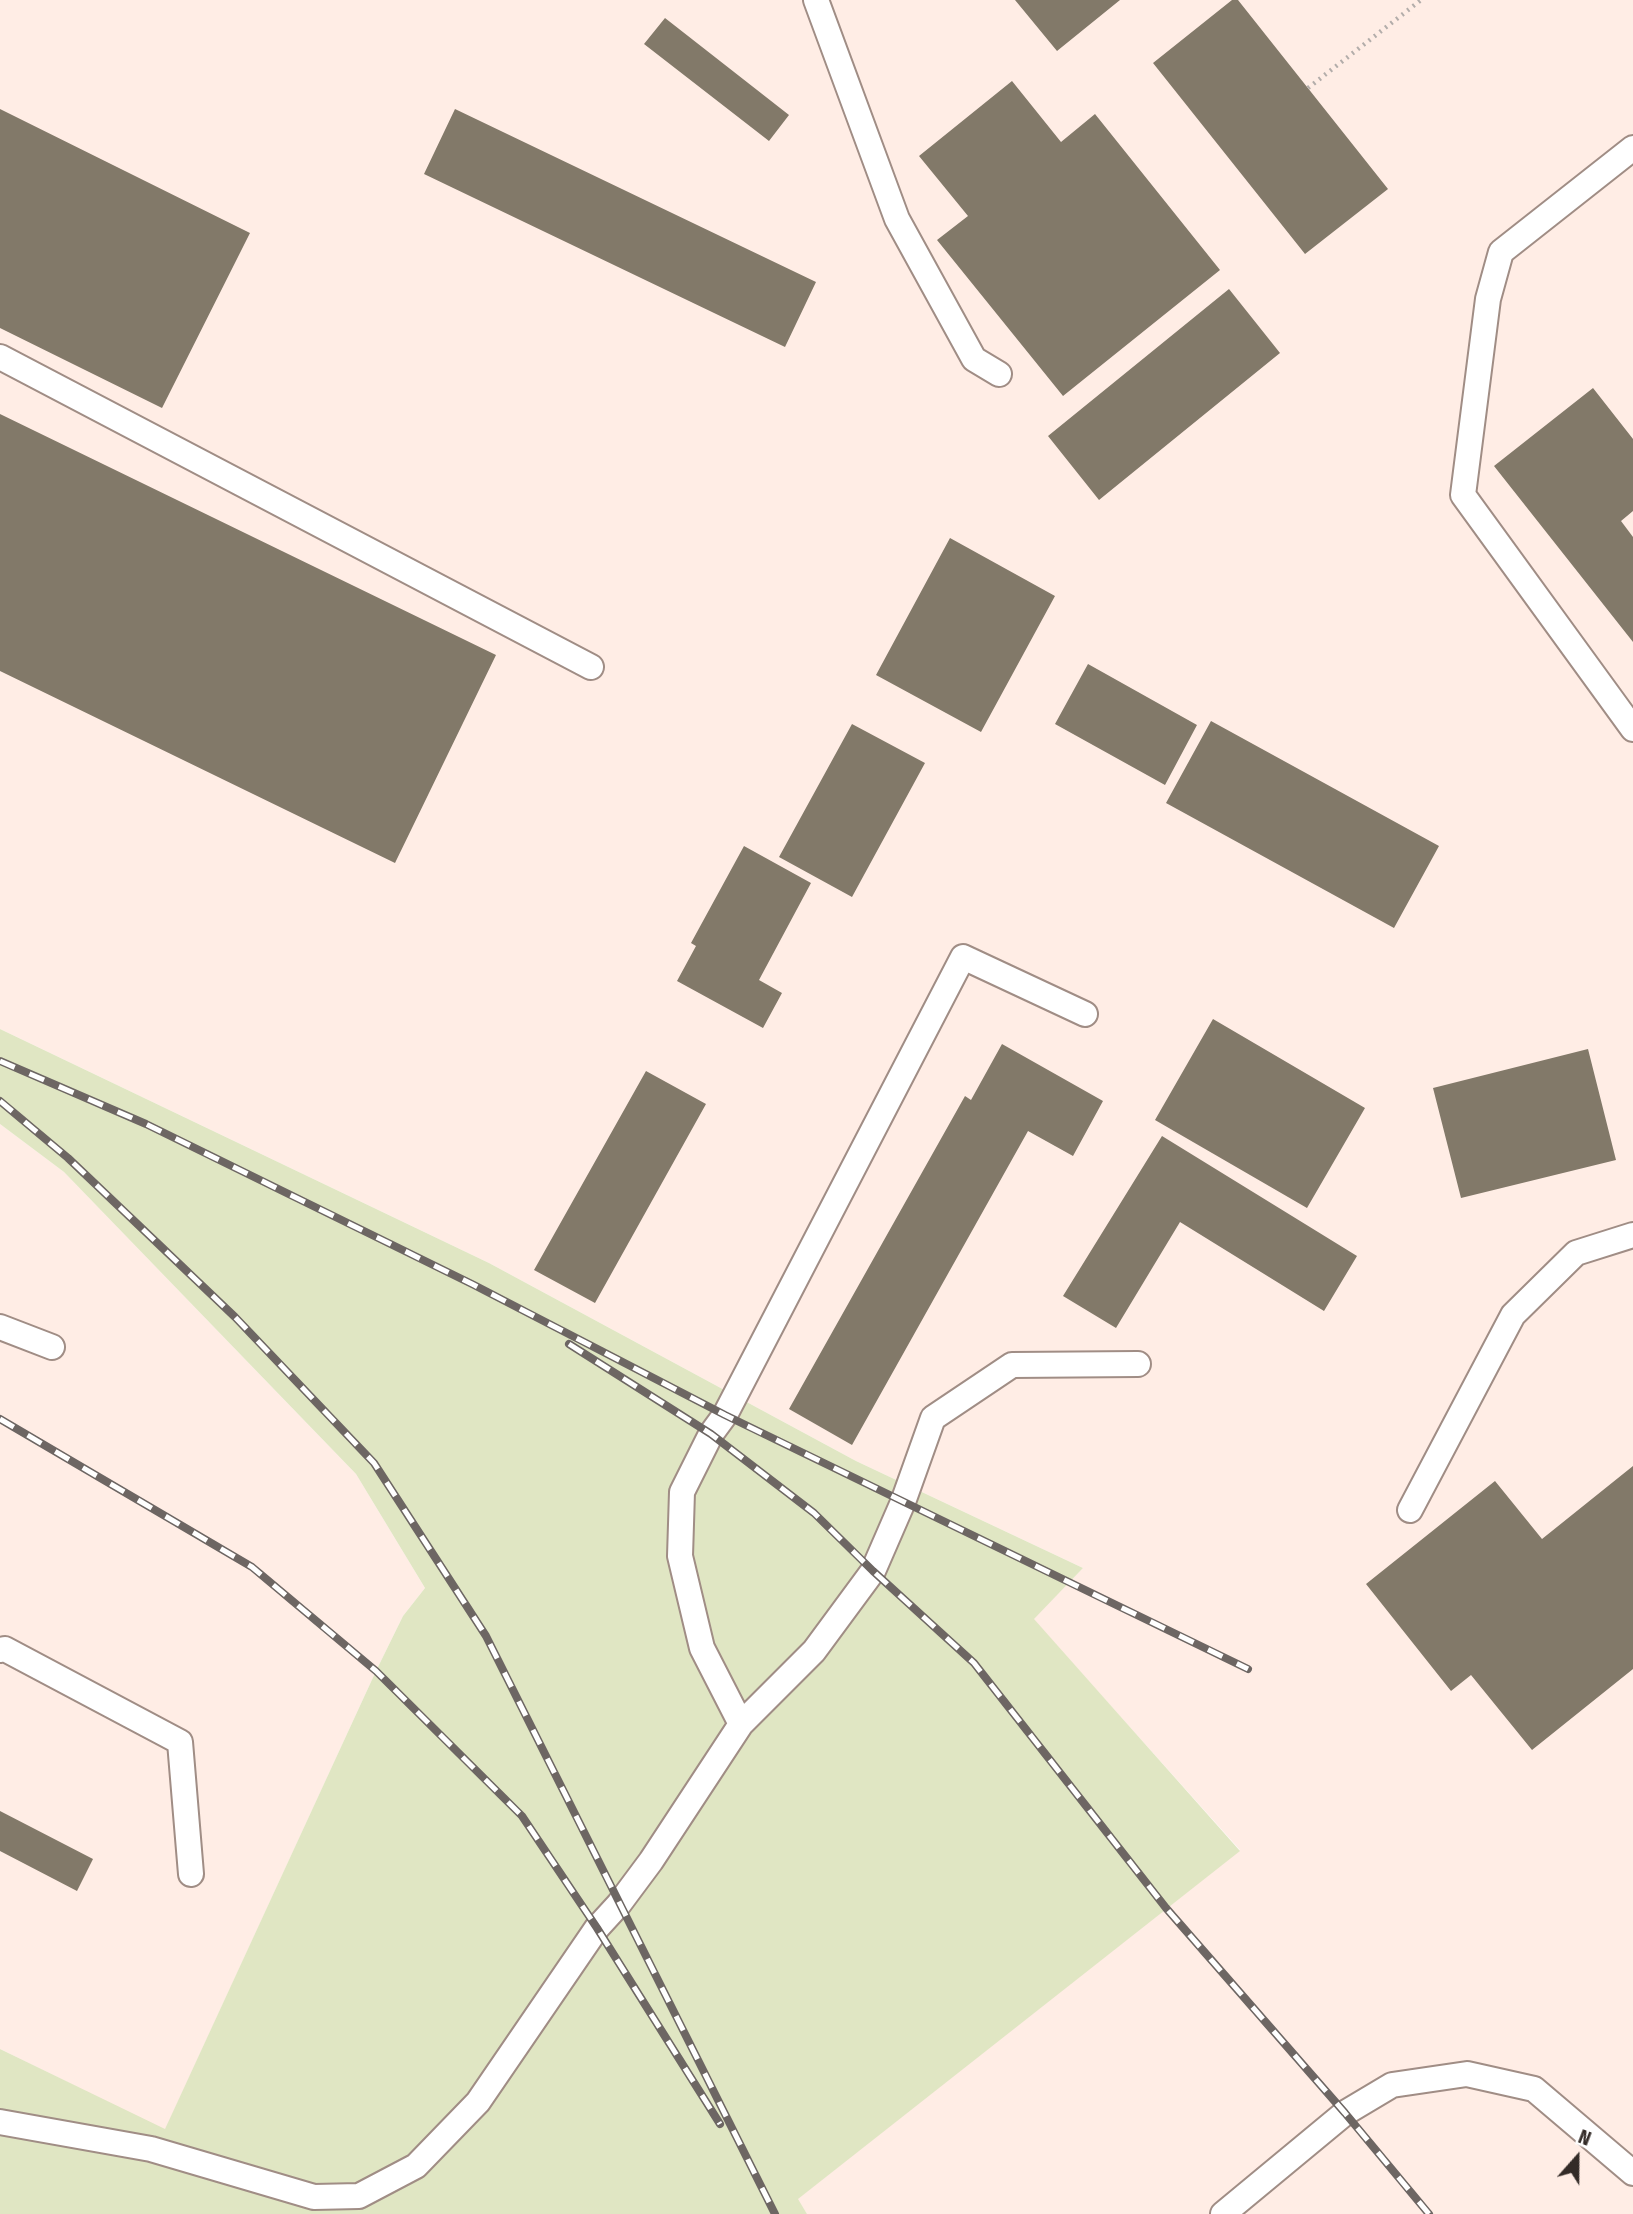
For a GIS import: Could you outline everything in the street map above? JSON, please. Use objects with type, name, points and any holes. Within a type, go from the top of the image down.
[{"type":"lane","points":[[816,0],[897,219],[974,359],[999,374]]},
{"type":"lane","points":[[1633,148],[1501,252],[1488,299],[1463,495],[1633,729]]},
{"type":"lane","points":[[0,356],[592,667]]},
{"type":"lane","points":[[741,1724],[702,1648],[680,1556],[682,1492],[711,1434],[738,1391],[962,957],[1085,1014]]},
{"type":"lane","points":[[1410,1510],[1513,1315],[1576,1253],[1633,1235]]},
{"type":"lane","points":[[0,1327],[52,1347]]},
{"type":"lane","points":[[0,2122],[152,2149],[314,2197],[359,2196],[416,2166],[478,2102],[597,1928],[651,1861],[741,1724],[814,1650],[873,1571],[903,1502],[933,1418],[1012,1365],[1138,1364]]},
{"type":"lane","points":[[0,1650],[5,1649],[180,1742],[191,1874]]},
{"type":"lane","points":[[1223,2214],[1345,2113],[1392,2085],[1467,2074],[1535,2089],[1633,2173]]},
{"type":"path","points":[[1308,88],[1421,0]]},
{"type":"shaded area","points":[[0,0],[1633,0],[1633,2214],[807,2214],[797,2199],[1240,1850],[1033,1619],[1083,1568],[856,1461],[489,1263],[0,1029]]},
{"type":"shaded area","points":[[0,1124],[64,1172],[356,1474],[425,1588],[403,1616],[376,1671],[165,2130],[0,2049]]},
{"type":"green space","points":[[0,1029],[489,1263],[856,1461],[1083,1568],[1034,1619],[1240,1851],[798,2199],[807,2214],[0,2214],[0,2049],[165,2129],[376,1671],[403,1616],[425,1588],[356,1474],[64,1172],[0,1124]]},
{"type":"building","points":[[1015,0],[1120,0],[1057,51]]},
{"type":"building","points":[[1232,0],[1238,0],[1388,189],[1305,254],[1153,63]]},
{"type":"building","points":[[665,18],[789,115],[769,141],[644,44]]},
{"type":"building","points":[[1012,81],[1061,142],[1095,114],[1220,270],[1063,396],[937,240],[968,216],[919,156]]},
{"type":"building","points":[[0,109],[250,233],[162,408],[0,328]]},
{"type":"building","points":[[455,109],[816,282],[785,347],[424,174]]},
{"type":"building","points":[[1229,289],[1280,353],[1099,500],[1048,436]]},
{"type":"building","points":[[1593,388],[1633,439],[1633,511],[1621,521],[1633,537],[1633,642],[1494,466]]},
{"type":"building","points":[[0,414],[496,655],[395,863],[0,671]]},
{"type":"building","points":[[950,538],[1055,596],[981,732],[876,675]]},
{"type":"building","points":[[1088,664],[1197,725],[1165,785],[1055,724]]},
{"type":"building","points":[[1211,721],[1439,846],[1394,928],[1166,803]]},
{"type":"building","points":[[852,724],[925,763],[852,897],[779,857]]},
{"type":"building","points":[[744,846],[811,883],[759,980],[782,993],[763,1028],[677,981],[696,946],[691,943]]},
{"type":"building","points":[[1213,1019],[1365,1108],[1307,1208],[1155,1120]]},
{"type":"building","points":[[1002,1044],[1103,1101],[1073,1156],[1028,1131],[852,1445],[789,1409],[965,1096],[971,1100]]},
{"type":"building","points":[[1588,1049],[1616,1160],[1461,1198],[1433,1088]]},
{"type":"building","points":[[646,1071],[706,1104],[595,1303],[534,1270]]},
{"type":"building","points":[[1162,1136],[1357,1256],[1324,1311],[1180,1222],[1116,1328],[1063,1296]]},
{"type":"building","points":[[1633,1466],[1633,1669],[1532,1750],[1471,1675],[1451,1691],[1366,1584],[1495,1481],[1542,1539]]},
{"type":"building","points":[[0,1811],[93,1859],[77,1891],[0,1851]]},
{"type":"railway","points":[[0,1061],[146,1124],[474,1285],[725,1415],[1248,1669]]},
{"type":"railway","points":[[0,1101],[68,1158],[235,1317],[374,1463],[486,1636],[775,2214]]},
{"type":"railway","points":[[569,1344],[711,1434],[814,1513],[974,1663],[1166,1908],[1345,2113],[1429,2214]]},
{"type":"railway","points":[[0,1419],[252,1567],[376,1671],[522,1816],[597,1928],[720,2124]]}]
